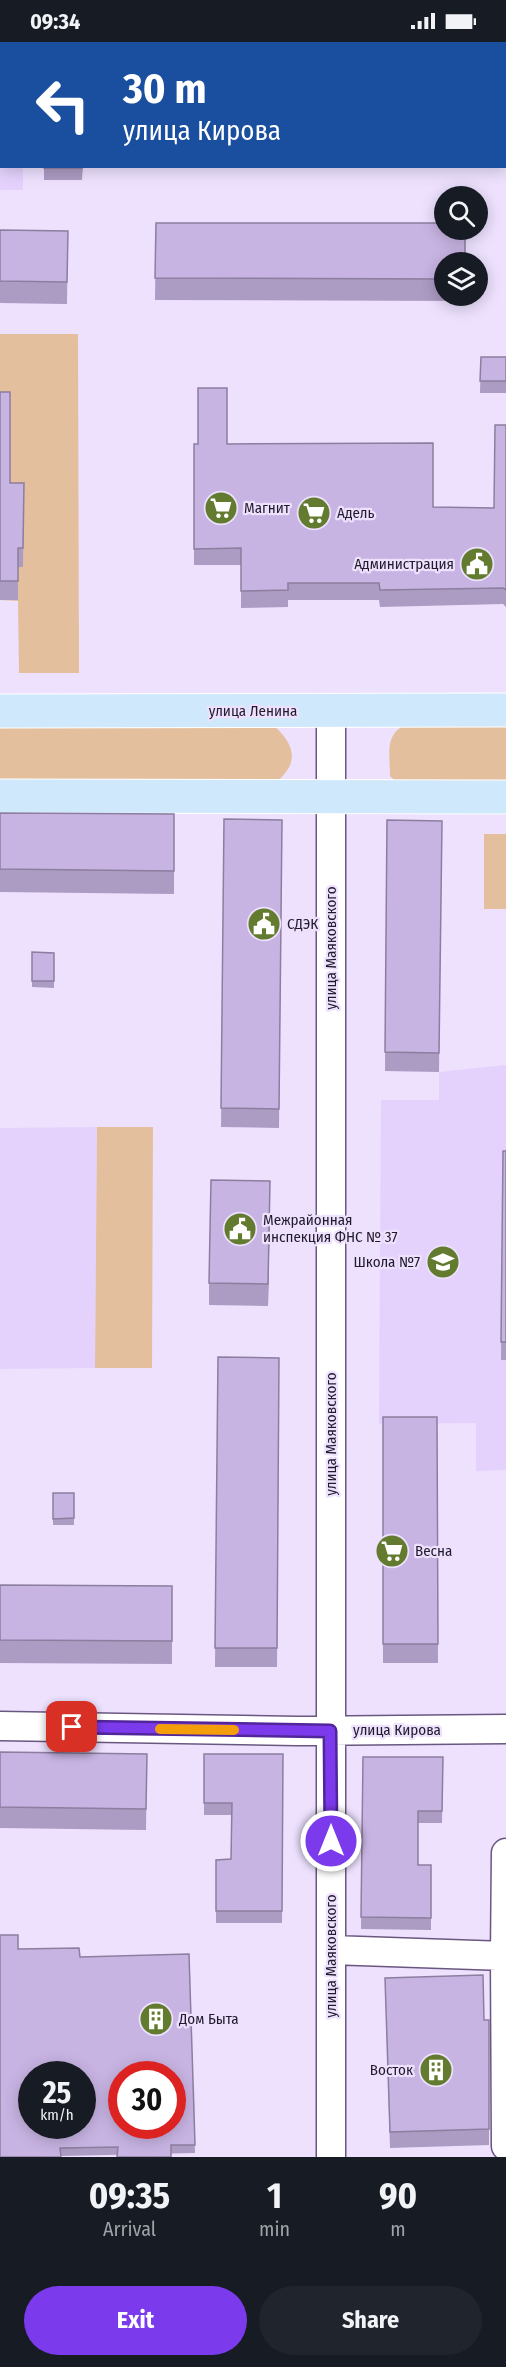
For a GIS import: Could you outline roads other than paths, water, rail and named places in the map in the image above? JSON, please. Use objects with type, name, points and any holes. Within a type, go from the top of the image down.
[{"type":"main road","name":"улица Ленина","points":[[0,711],[506,710]]},
{"type":"main road","points":[[0,796],[506,797]]},
{"type":"street","name":"улица Маяковского","points":[[331,711],[331,2157]]},
{"type":"street","name":"улица Кирова","points":[[0,1726],[330,1731],[506,1730]]},
{"type":"street","points":[[506,1853],[506,2146]]},
{"type":"street","points":[[331,1950],[505,1956]]},
{"type":"place","name":"Магнит","points":[[221,508]]},
{"type":"place","name":"Адель","points":[[314,513]]},
{"type":"place","name":"Администрация","points":[[477,564]]},
{"type":"place","name":"СДЭК","points":[[264,924]]},
{"type":"place","name":"Межрайонная инспекция ФНС № 37","points":[[240,1229]]},
{"type":"place","name":"Школа №7","points":[[443,1262]]},
{"type":"place","name":"Весна","points":[[392,1551]]},
{"type":"place","name":"Дом Быта","points":[[156,2019]]},
{"type":"place","name":"Восток","points":[[436,2070]]}]
